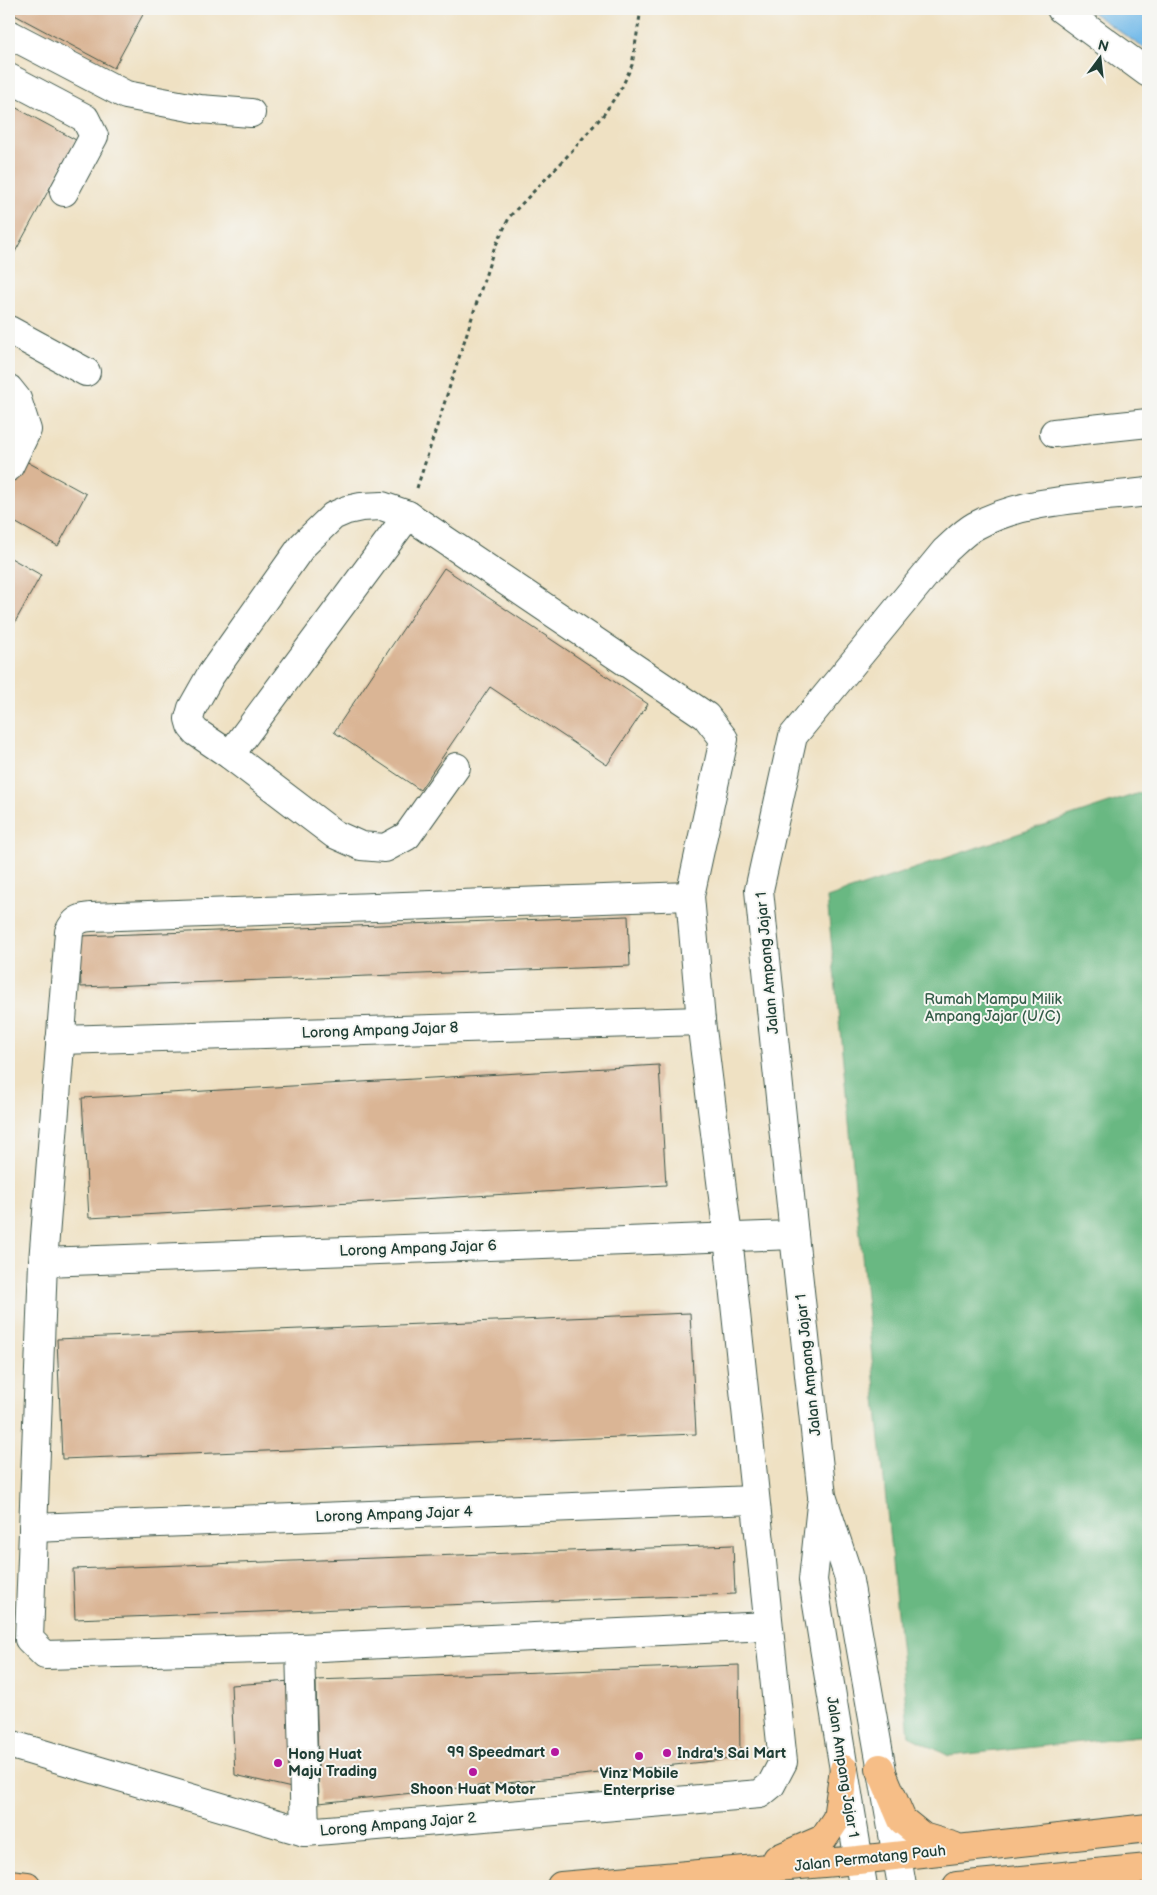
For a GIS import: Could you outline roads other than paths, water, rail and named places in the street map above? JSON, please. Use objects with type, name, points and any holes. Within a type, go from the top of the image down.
[{"type":"main road","points":[[880,1768],[902,1820],[923,1837],[959,1848]]},
{"type":"main road","points":[[754,1869],[823,1839],[837,1818],[844,1770]]},
{"type":"main road","name":"Jalan Permatang Pauh","points":[[561,1886],[858,1860],[1148,1828]]},
{"type":"main road","points":[[957,1886],[987,1885],[1148,1868]]},
{"type":"main road","points":[[9,1884],[26,1886]]},
{"type":"street","points":[[1061,9],[1148,73]]},
{"type":"street","points":[[9,34],[126,94],[200,109],[251,112]]},
{"type":"street","points":[[9,78],[85,118],[94,136],[64,192]]},
{"type":"street","points":[[9,330],[86,372]]},
{"type":"street","points":[[9,389],[17,398],[27,430],[9,467]]},
{"type":"street","points":[[1054,433],[1148,423]]},
{"type":"street","name":"Jalan Ampang Jajar 1","points":[[902,1886],[848,1575],[822,1496],[759,890],[794,736],[945,551],[973,527],[1006,512],[1046,504],[1148,492]]},
{"type":"street","points":[[456,767],[406,836],[384,848],[361,846],[334,834],[230,755],[196,732],[191,726],[189,718],[192,708],[210,676],[302,546],[332,516],[361,507],[382,506],[408,515],[706,716],[724,739],[690,896],[701,1021],[728,1237],[768,1626],[300,1648],[45,1655],[28,1639],[43,1262],[69,932],[74,922],[82,917],[690,896]]},
{"type":"street","points":[[230,755],[408,515]]},
{"type":"street","name":"Lorong Ampang Jajar 8","points":[[60,1040],[701,1021]]},
{"type":"street","name":"Lorong Ampang Jajar 6","points":[[43,1262],[794,1235]]},
{"type":"street","name":"Jalan Ampang Jajar 1","points":[[822,1496],[813,1580],[863,1886]]},
{"type":"street","name":"Lorong Ampang Jajar 4","points":[[33,1528],[754,1500]]},
{"type":"street","name":"Lorong Ampang Jajar 2","points":[[9,1744],[304,1832],[760,1794],[771,1785],[783,1762],[768,1626]]},
{"type":"street","points":[[300,1648],[304,1832]]},
{"type":"water","points":[[1087,9],[1148,9],[1148,51]]},
{"type":"place","name":"99 Speedmart","points":[[555,1752]]},
{"type":"place","name":"Indra's Sai Mart","points":[[667,1753]]},
{"type":"place","name":"Vinz Mobile Enterprise","points":[[639,1756]]},
{"type":"place","name":"Hong Huat Maju Trading","points":[[278,1763]]},
{"type":"place","name":"Shoon Huat Motor","points":[[473,1772]]},
{"type":"park label","name":"Rumah Mampu Milik Ampang Jajar (U/C)","points":[[993,1008]]}]
